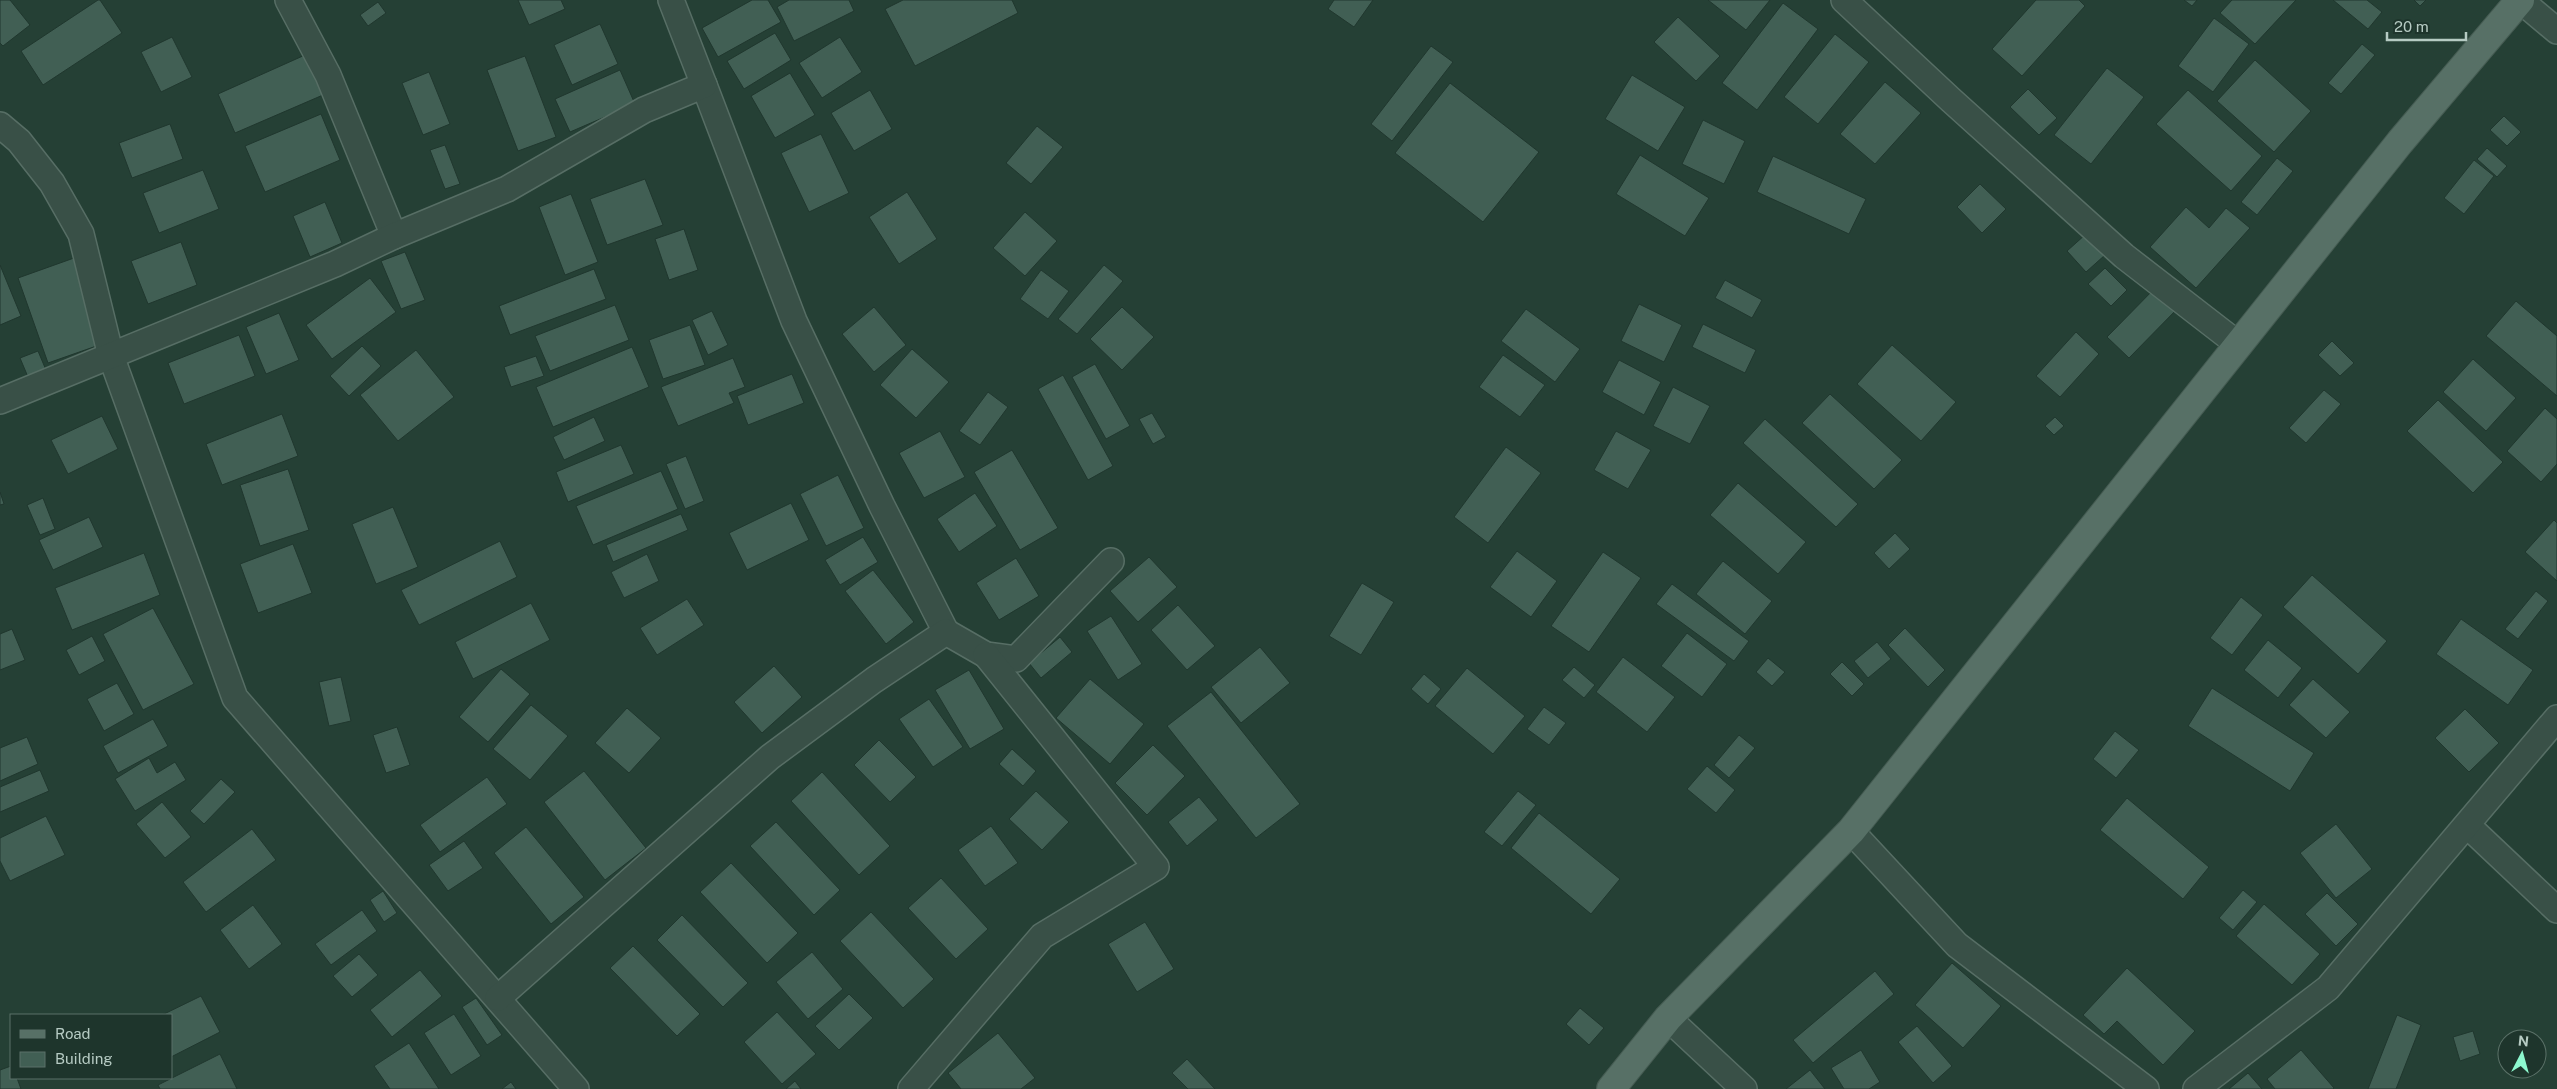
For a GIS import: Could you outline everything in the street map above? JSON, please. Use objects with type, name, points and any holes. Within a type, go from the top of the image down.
[{"type":"main road","points":[[1611,1089],[1668,1018],[1851,831],[2400,142],[2520,0]]},
{"type":"street","points":[[288,0],[328,75],[394,236]]},
{"type":"street","points":[[671,0],[794,321],[882,506],[946,632],[986,655],[1156,867],[1042,936],[911,1089]]},
{"type":"street","points":[[1844,0],[1951,100],[2124,256],[2239,345]]},
{"type":"street","points":[[2520,0],[2557,31]]},
{"type":"street","points":[[0,401],[335,264],[394,236],[507,189],[644,110],[704,85]]},
{"type":"street","points":[[0,125],[19,141],[52,183],[82,234],[111,356],[235,698],[576,1089]]},
{"type":"street","points":[[986,655],[1016,659],[1111,561]]},
{"type":"street","points":[[498,998],[770,757],[874,680],[946,632]]},
{"type":"street","points":[[2196,1089],[2328,988],[2557,718]]},
{"type":"street","points":[[2467,824],[2557,910]]},
{"type":"street","points":[[1851,831],[1957,945],[2146,1089]]},
{"type":"street","points":[[1668,1018],[1744,1089]]},
{"type":"building","points":[[0,0],[10,0],[30,25],[3,46],[0,43]]},
{"type":"building","points":[[100,0],[122,33],[43,85],[21,51]]},
{"type":"building","points":[[518,0],[561,0],[565,9],[529,25]]},
{"type":"building","points":[[752,0],[768,0],[781,22],[718,57],[702,28]]},
{"type":"building","points":[[789,0],[849,0],[854,11],[794,41],[777,7]]},
{"type":"building","points":[[903,0],[1012,0],[1018,13],[915,66],[885,9]]},
{"type":"building","points":[[1334,0],[1373,0],[1354,27],[1328,9]]},
{"type":"building","points":[[1708,0],[1770,0],[1746,30]]},
{"type":"building","points":[[2036,0],[2079,0],[2085,6],[2022,76],[1992,49]]},
{"type":"building","points":[[2184,0],[2197,0],[2192,6]]},
{"type":"building","points":[[2232,0],[2296,0],[2255,44],[2220,13]]},
{"type":"building","points":[[2333,0],[2367,0],[2382,12],[2368,29]]},
{"type":"building","points":[[2414,0],[2426,0],[2420,6]]},
{"type":"building","points":[[378,2],[386,13],[368,26],[360,15]]},
{"type":"building","points":[[1783,3],[1818,29],[1757,110],[1722,83]]},
{"type":"building","points":[[1678,17],[1720,56],[1696,81],[1654,42]]},
{"type":"building","points":[[2214,18],[2249,44],[2213,92],[2178,66]]},
{"type":"building","points":[[600,24],[618,64],[572,85],[554,45]]},
{"type":"building","points":[[775,33],[791,60],[744,89],[727,61]]},
{"type":"building","points":[[1835,34],[1869,62],[1818,124],[1784,97]]},
{"type":"building","points":[[172,37],[192,77],[161,92],[141,52]]},
{"type":"building","points":[[840,37],[862,72],[822,98],[799,63]]},
{"type":"building","points":[[2362,44],[2375,55],[2341,94],[2328,83]]},
{"type":"building","points":[[1431,46],[1453,62],[1392,141],[1371,124]]},
{"type":"building","points":[[305,55],[323,95],[235,133],[218,94]]},
{"type":"building","points":[[525,56],[556,137],[518,151],[487,70]]},
{"type":"building","points":[[2255,60],[2311,111],[2274,152],[2217,101]]},
{"type":"building","points":[[2107,68],[2144,97],[2091,164],[2054,135]]},
{"type":"building","points":[[620,70],[635,104],[570,132],[555,99]]},
{"type":"building","points":[[429,72],[450,124],[423,135],[402,83]]},
{"type":"building","points":[[790,73],[815,115],[775,138],[751,96]]},
{"type":"building","points":[[1632,75],[1685,107],[1658,151],[1605,119]]},
{"type":"building","points":[[1885,82],[1921,113],[1875,164],[1840,134]]},
{"type":"building","points":[[1450,83],[1539,152],[1483,222],[1395,153]]},
{"type":"building","points":[[2028,89],[2057,118],[2039,135],[2010,107]]},
{"type":"building","points":[[870,90],[892,129],[854,151],[831,113]]},
{"type":"building","points":[[2188,90],[2262,156],[2231,191],[2156,124]]},
{"type":"building","points":[[321,114],[340,160],[265,192],[245,146]]},
{"type":"building","points":[[2504,116],[2521,132],[2507,146],[2490,130]]},
{"type":"building","points":[[1703,120],[1745,141],[1724,184],[1682,164]]},
{"type":"building","points":[[170,124],[183,159],[132,178],[119,143]]},
{"type":"building","points":[[1037,126],[1063,147],[1031,184],[1006,163]]},
{"type":"building","points":[[821,134],[849,193],[809,212],[781,153]]},
{"type":"building","points":[[445,145],[460,184],[445,189],[430,150]]},
{"type":"building","points":[[2487,148],[2507,166],[2497,177],[2477,159]]},
{"type":"building","points":[[1640,155],[1709,198],[1685,236],[1616,194]]},
{"type":"building","points":[[1773,156],[1866,199],[1849,234],[1757,192]]},
{"type":"building","points":[[2277,158],[2293,171],[2257,215],[2241,202]]},
{"type":"building","points":[[2474,160],[2494,176],[2464,214],[2444,198]]},
{"type":"building","points":[[203,170],[219,209],[159,233],[143,193]]},
{"type":"building","points":[[645,179],[663,225],[607,245],[590,199]]},
{"type":"building","points":[[1980,184],[2006,209],[1982,233],[1957,207]]},
{"type":"building","points":[[907,192],[937,239],[899,264],[869,217]]},
{"type":"building","points":[[571,194],[598,262],[565,275],[539,207]]},
{"type":"building","points":[[325,202],[342,243],[310,257],[293,216]]},
{"type":"building","points":[[2186,207],[2209,228],[2226,208],[2250,228],[2196,288],[2150,247]]},
{"type":"building","points":[[1025,212],[1057,241],[1025,276],[993,248]]},
{"type":"building","points":[[684,229],[698,270],[669,280],[655,239]]},
{"type":"building","points":[[2086,234],[2105,255],[2086,272],[2067,251]]},
{"type":"building","points":[[181,242],[197,285],[148,304],[131,261]]},
{"type":"building","points":[[405,252],[425,300],[401,309],[381,261]]},
{"type":"building","points":[[74,258],[105,343],[48,363],[18,278]]},
{"type":"building","points":[[0,265],[21,316],[0,325]]},
{"type":"building","points":[[1104,265],[1123,281],[1077,334],[1058,319]]},
{"type":"building","points":[[2105,268],[2127,290],[2111,306],[2088,284]]},
{"type":"building","points":[[594,269],[606,299],[510,335],[499,306]]},
{"type":"building","points":[[1041,270],[1069,291],[1048,319],[1020,299]]},
{"type":"building","points":[[370,278],[396,312],[332,359],[306,325]]},
{"type":"building","points":[[1725,280],[1762,300],[1752,318],[1715,298]]},
{"type":"building","points":[[2158,285],[2180,306],[2129,358],[2107,337]]},
{"type":"building","points":[[2516,301],[2557,336],[2557,396],[2486,336]]},
{"type":"building","points":[[1639,304],[1682,325],[1664,362],[1621,341]]},
{"type":"building","points":[[615,305],[629,340],[550,371],[535,336]]},
{"type":"building","points":[[874,307],[906,345],[874,372],[842,334]]},
{"type":"building","points":[[1122,307],[1154,337],[1122,370],[1090,339]]},
{"type":"building","points":[[1526,309],[1580,349],[1555,382],[1501,341]]},
{"type":"building","points":[[712,311],[728,345],[708,355],[692,320]]},
{"type":"building","points":[[279,313],[299,360],[266,374],[246,327]]},
{"type":"building","points":[[1703,324],[1756,350],[1745,373],[1692,347]]},
{"type":"building","points":[[690,325],[705,365],[663,379],[649,340]]},
{"type":"building","points":[[2076,332],[2099,354],[2060,397],[2036,376]]},
{"type":"building","points":[[239,335],[255,376],[184,404],[168,363]]},
{"type":"building","points":[[2332,341],[2354,363],[2340,376],[2318,355]]},
{"type":"building","points":[[1892,345],[1956,402],[1921,441],[1857,384]]},
{"type":"building","points":[[362,346],[381,366],[349,396],[330,376]]},
{"type":"building","points":[[632,347],[649,387],[553,427],[536,387]]},
{"type":"building","points":[[912,349],[949,382],[916,418],[880,385]]},
{"type":"building","points":[[416,350],[454,397],[398,441],[360,395]]},
{"type":"building","points":[[38,351],[46,370],[28,377],[20,358]]},
{"type":"building","points":[[1503,355],[1545,385],[1520,417],[1479,387]]},
{"type":"building","points":[[536,356],[544,376],[511,387],[504,367]]},
{"type":"building","points":[[733,358],[745,387],[729,393],[734,403],[678,426],[661,387]]},
{"type":"building","points":[[2473,359],[2516,398],[2486,431],[2443,392]]},
{"type":"building","points":[[1619,360],[1661,382],[1644,415],[1602,392]]},
{"type":"building","points":[[1095,364],[1130,426],[1106,439],[1072,377]]},
{"type":"building","points":[[792,374],[804,403],[748,425],[737,396]]},
{"type":"building","points":[[1063,375],[1113,466],[1088,480],[1038,389]]},
{"type":"building","points":[[1673,387],[1710,406],[1690,444],[1653,426]]},
{"type":"building","points":[[2324,390],[2341,404],[2306,443],[2289,428]]},
{"type":"building","points":[[988,392],[1008,407],[980,445],[959,431]]},
{"type":"building","points":[[1830,394],[1902,460],[1874,489],[1802,423]]},
{"type":"building","points":[[2438,400],[2503,462],[2473,493],[2407,431]]},
{"type":"building","points":[[2545,408],[2557,419],[2557,464],[2541,482],[2507,451]]},
{"type":"building","points":[[1152,413],[1166,437],[1153,444],[1139,419]]},
{"type":"building","points":[[282,414],[298,456],[222,485],[206,444]]},
{"type":"building","points":[[102,416],[118,449],[68,474],[51,440]]},
{"type":"building","points":[[594,417],[605,441],[564,460],[553,437]]},
{"type":"building","points":[[2055,417],[2064,426],[2054,435],[2045,426]]},
{"type":"building","points":[[1765,419],[1858,504],[1836,527],[1743,443]]},
{"type":"building","points":[[940,431],[965,477],[924,498],[899,453]]},
{"type":"building","points":[[1616,431],[1651,450],[1628,489],[1594,470]]},
{"type":"building","points":[[621,445],[634,474],[568,502],[556,472]]},
{"type":"building","points":[[1506,447],[1541,473],[1488,543],[1454,517]]},
{"type":"building","points":[[1012,450],[1058,528],[1020,550],[974,472]]},
{"type":"building","points":[[686,456],[704,501],[685,509],[666,464]]},
{"type":"building","points":[[288,469],[309,530],[260,546],[240,485]]},
{"type":"building","points":[[661,471],[678,509],[593,545],[576,506]]},
{"type":"building","points":[[838,475],[864,528],[826,546],[800,494]]},
{"type":"building","points":[[1738,483],[1806,542],[1778,574],[1710,515]]},
{"type":"building","points":[[0,492],[4,504],[0,505]]},
{"type":"building","points":[[975,493],[997,526],[959,552],[937,519]]},
{"type":"building","points":[[43,498],[55,529],[40,535],[27,505]]},
{"type":"building","points":[[791,503],[809,540],[747,570],[729,533]]},
{"type":"building","points":[[393,507],[418,567],[376,584],[352,524]]},
{"type":"building","points":[[681,514],[688,530],[613,562],[606,545]]},
{"type":"building","points":[[89,517],[103,547],[53,570],[39,540]]},
{"type":"building","points":[[2554,520],[2557,523],[2557,581],[2525,552]]},
{"type":"building","points":[[1895,533],[1910,549],[1889,569],[1874,553]]},
{"type":"building","points":[[863,537],[878,562],[840,585],[825,560]]},
{"type":"building","points":[[500,541],[517,577],[419,625],[401,590]]},
{"type":"building","points":[[293,544],[312,593],[258,613],[240,564]]},
{"type":"building","points":[[1517,551],[1557,581],[1531,617],[1490,587]]},
{"type":"building","points":[[1603,552],[1641,578],[1589,652],[1551,626]]},
{"type":"building","points":[[144,553],[160,595],[72,630],[55,588]]},
{"type":"building","points":[[647,554],[659,581],[624,598],[611,572]]},
{"type":"building","points":[[1149,557],[1177,587],[1138,622],[1110,591]]},
{"type":"building","points":[[1016,558],[1039,596],[999,620],[976,583]]},
{"type":"building","points":[[1723,561],[1772,601],[1745,634],[1696,594]]},
{"type":"building","points":[[873,570],[914,622],[886,644],[845,591]]},
{"type":"building","points":[[2312,575],[2387,641],[2358,674],[2283,607]]},
{"type":"building","points":[[1362,583],[1394,602],[1361,655],[1329,636]]},
{"type":"building","points":[[1672,584],[1749,641],[1734,661],[1656,604]]},
{"type":"building","points":[[2536,591],[2548,601],[2518,639],[2505,629]]},
{"type":"building","points":[[2241,597],[2263,615],[2232,655],[2210,638]]},
{"type":"building","points":[[687,599],[704,625],[657,655],[640,628]]},
{"type":"building","points":[[531,603],[550,640],[473,679],[455,642]]},
{"type":"building","points":[[1178,605],[1215,646],[1187,670],[1151,630]]},
{"type":"building","points":[[153,608],[194,684],[143,710],[103,634]]},
{"type":"building","points":[[1111,616],[1142,664],[1118,680],[1087,631]]},
{"type":"building","points":[[2461,619],[2533,670],[2508,705],[2436,654]]},
{"type":"building","points":[[1905,628],[1945,670],[1928,687],[1888,645]]},
{"type":"building","points":[[12,629],[25,660],[0,670],[0,634]]},
{"type":"building","points":[[1687,633],[1727,664],[1702,697],[1661,666]]},
{"type":"building","points":[[92,636],[105,661],[79,675],[66,650]]},
{"type":"building","points":[[1060,637],[1072,652],[1041,678],[1029,663]]},
{"type":"building","points":[[2268,640],[2302,668],[2278,698],[2244,670]]},
{"type":"building","points":[[1877,642],[1891,659],[1868,678],[1854,661]]},
{"type":"building","points":[[1260,647],[1290,683],[1241,723],[1211,687]]},
{"type":"building","points":[[1623,657],[1675,697],[1647,732],[1596,692]]},
{"type":"building","points":[[1768,658],[1785,672],[1772,686],[1756,672]]},
{"type":"building","points":[[1842,662],[1864,684],[1852,696],[1830,674]]},
{"type":"building","points":[[774,666],[802,697],[762,733],[734,702]]},
{"type":"building","points":[[1574,667],[1595,685],[1584,698],[1562,680]]},
{"type":"building","points":[[1467,668],[1525,716],[1493,754],[1435,706]]},
{"type":"building","points":[[501,669],[530,694],[488,742],[459,717]]},
{"type":"building","points":[[969,670],[1004,729],[970,749],[935,690]]},
{"type":"building","points":[[1424,674],[1441,689],[1428,704],[1411,689]]},
{"type":"building","points":[[341,677],[351,721],[329,726],[319,682]]},
{"type":"building","points":[[1090,679],[1144,724],[1110,764],[1056,718]]},
{"type":"building","points":[[2313,679],[2350,712],[2326,738],[2289,705]]},
{"type":"building","points":[[117,683],[134,714],[104,731],[87,699]]},
{"type":"building","points":[[2212,688],[2314,753],[2290,791],[2188,726]]},
{"type":"building","points":[[1211,692],[1300,804],[1256,838],[1167,726]]},
{"type":"building","points":[[929,699],[963,747],[933,767],[899,719]]},
{"type":"building","points":[[531,705],[568,736],[530,780],[493,749]]},
{"type":"building","points":[[1544,707],[1566,723],[1549,745],[1527,729]]},
{"type":"building","points":[[627,708],[661,738],[629,773],[595,743]]},
{"type":"building","points":[[2465,709],[2499,743],[2469,772],[2435,738]]},
{"type":"building","points":[[153,719],[168,746],[118,773],[103,746]]},
{"type":"building","points":[[397,727],[410,765],[386,773],[373,735]]},
{"type":"building","points":[[2115,731],[2139,750],[2116,778],[2093,759]]},
{"type":"building","points":[[1739,735],[1755,748],[1729,778],[1714,765]]},
{"type":"building","points":[[27,737],[38,764],[0,781],[0,748]]},
{"type":"building","points":[[879,740],[916,777],[890,802],[854,765]]},
{"type":"building","points":[[1153,745],[1185,776],[1147,815],[1115,783]]},
{"type":"building","points":[[1012,749],[1036,771],[1023,786],[999,764]]},
{"type":"building","points":[[149,758],[157,773],[175,762],[186,780],[135,811],[115,779]]},
{"type":"building","points":[[1707,766],[1735,790],[1716,813],[1687,789]]},
{"type":"building","points":[[40,770],[49,791],[0,812],[0,787]]},
{"type":"building","points":[[584,771],[646,848],[605,880],[544,802]]},
{"type":"building","points":[[822,772],[890,846],[859,875],[791,801]]},
{"type":"building","points":[[487,777],[507,804],[440,852],[420,825]]},
{"type":"building","points":[[221,779],[235,792],[204,824],[190,811]]},
{"type":"building","points":[[1036,791],[1069,822],[1042,850],[1009,819]]},
{"type":"building","points":[[1518,791],[1536,805],[1502,846],[1484,832]]},
{"type":"building","points":[[1199,797],[1218,820],[1187,846],[1168,822]]},
{"type":"building","points":[[2127,798],[2209,867],[2183,899],[2100,830]]},
{"type":"building","points":[[162,802],[191,837],[165,858],[136,824]]},
{"type":"building","points":[[1539,813],[1620,879],[1591,914],[1511,848]]},
{"type":"building","points":[[46,816],[65,855],[10,881],[0,861],[0,838]]},
{"type":"building","points":[[776,822],[840,890],[814,915],[750,846]]},
{"type":"building","points":[[2336,824],[2372,869],[2336,898],[2300,853]]},
{"type":"building","points":[[991,826],[1018,863],[985,886],[958,850]]},
{"type":"building","points":[[526,827],[584,897],[551,924],[494,853]]},
{"type":"building","points":[[252,829],[276,860],[206,912],[183,882]]},
{"type":"building","points":[[464,841],[483,868],[448,891],[429,865]]},
{"type":"building","points":[[731,863],[798,933],[767,963],[700,892]]},
{"type":"building","points":[[941,878],[988,929],[956,959],[908,908]]},
{"type":"building","points":[[2243,890],[2257,902],[2233,930],[2219,918]]},
{"type":"building","points":[[383,891],[397,913],[384,922],[370,900]]},
{"type":"building","points":[[2327,893],[2358,924],[2336,946],[2305,914]]},
{"type":"building","points":[[2264,904],[2320,954],[2292,985],[2236,936]]},
{"type":"building","points":[[253,905],[282,944],[249,969],[220,930]]},
{"type":"building","points":[[362,910],[377,931],[331,965],[315,944]]},
{"type":"building","points":[[871,912],[934,979],[903,1008],[840,941]]},
{"type":"building","points":[[682,915],[748,983],[723,1007],[657,940]]},
{"type":"building","points":[[1145,922],[1174,969],[1137,992],[1108,944]]},
{"type":"building","points":[[633,946],[700,1014],[677,1036],[610,968]]},
{"type":"building","points":[[812,952],[843,989],[808,1019],[776,982]]},
{"type":"building","points":[[359,954],[378,975],[352,997],[333,976]]},
{"type":"building","points":[[1952,963],[2001,1006],[1963,1048],[1915,1005]]},
{"type":"building","points":[[2127,968],[2195,1031],[2163,1065],[2117,1021],[2104,1034],[2083,1015]]},
{"type":"building","points":[[420,970],[442,996],[392,1037],[370,1010]]},
{"type":"building","points":[[1875,971],[1894,994],[1813,1063],[1793,1040]]},
{"type":"building","points":[[849,994],[873,1018],[839,1050],[815,1026]]},
{"type":"building","points":[[201,996],[220,1032],[172,1056],[172,1014],[164,1014]]},
{"type":"building","points":[[476,998],[502,1035],[487,1045],[462,1007]]},
{"type":"building","points":[[1580,1008],[1604,1028],[1589,1045],[1566,1024]]},
{"type":"building","points":[[777,1012],[816,1054],[782,1084],[744,1042]]},
{"type":"building","points":[[454,1014],[481,1056],[451,1075],[424,1033]]},
{"type":"building","points":[[2397,1015],[2421,1025],[2396,1089],[2368,1089]]},
{"type":"building","points":[[1917,1026],[1952,1066],[1933,1083],[1898,1042]]},
{"type":"building","points":[[2473,1031],[2480,1054],[2460,1061],[2453,1037]]},
{"type":"building","points":[[998,1033],[1035,1078],[1021,1089],[961,1089],[948,1073]]},
{"type":"building","points":[[409,1043],[439,1089],[390,1089],[374,1066]]},
{"type":"building","points":[[1861,1050],[1880,1082],[1869,1089],[1844,1089],[1831,1068]]},
{"type":"building","points":[[2301,1050],[2333,1089],[2275,1089],[2267,1079]]},
{"type":"building","points":[[220,1054],[237,1089],[160,1089],[158,1085]]},
{"type":"building","points":[[1187,1059],[1215,1089],[1188,1089],[1172,1073]]},
{"type":"building","points":[[10,1066],[10,1079],[17,1079],[21,1089],[0,1089],[0,1070]]},
{"type":"building","points":[[1810,1070],[1825,1089],[1786,1089]]},
{"type":"building","points":[[2248,1073],[2262,1089],[2229,1089]]},
{"type":"building","points":[[795,1081],[801,1089],[786,1089]]},
{"type":"building","points":[[511,1082],[516,1089],[502,1089]]}]
